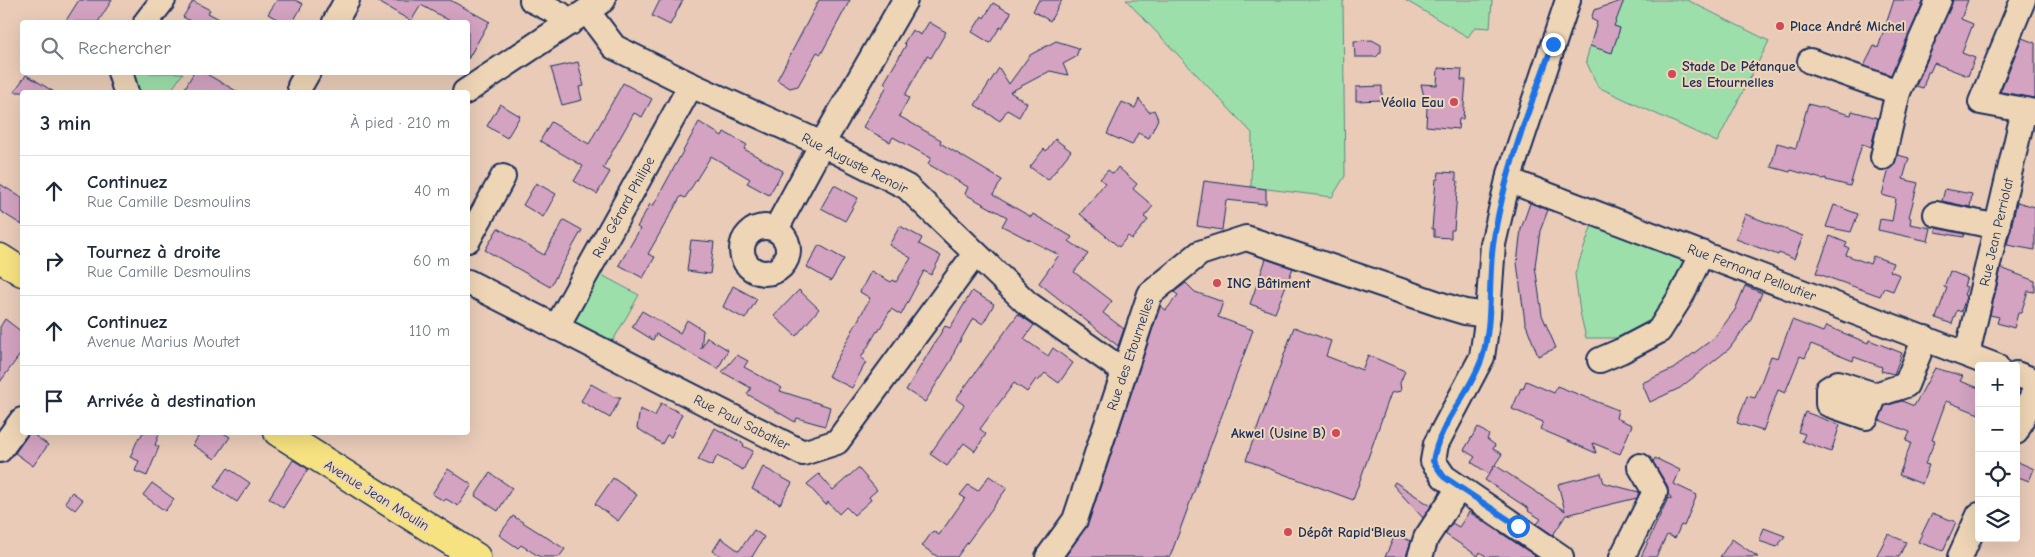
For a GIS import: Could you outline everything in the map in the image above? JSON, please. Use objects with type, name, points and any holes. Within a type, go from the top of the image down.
[{"type":"main road","points":[[0,258],[20,271]]},
{"type":"main road","name":"Avenue Jean Moulin","points":[[283,435],[476,557]]},
{"type":"street","points":[[148,20],[163,0]]},
{"type":"street","points":[[336,20],[347,0]]},
{"type":"street","name":"Rue Auguste Renoir","points":[[532,0],[560,14],[586,12],[614,47],[691,86],[822,144],[907,187],[1027,302],[1115,365],[1124,368]]},
{"type":"street","points":[[776,229],[822,144],[905,0]]},
{"type":"street","points":[[1561,557],[1444,477],[1433,461],[1436,444],[1482,357],[1488,315],[1494,244],[1508,180],[1568,0]]},
{"type":"street","points":[[1883,157],[1898,92],[1940,0]]},
{"type":"street","name":"Rue Jean Perriolat","points":[[1967,354],[1998,228],[2030,111],[1981,102],[2023,0]]},
{"type":"street","points":[[468,90],[586,12]]},
{"type":"street","points":[[1810,61],[1898,92]]},
{"type":"street","points":[[121,75],[125,90]]},
{"type":"street","name":"Rue Gérard Philipe","points":[[556,328],[691,86]]},
{"type":"street","points":[[470,236],[503,177]]},
{"type":"street","name":"Rue Fernand Pelloutier","points":[[1508,180],[1986,362]]},
{"type":"street","points":[[1936,214],[1998,228]]},
{"type":"street","name":"Rue des Etournelles","points":[[1048,557],[1075,520],[1150,294],[1200,253],[1246,238],[1444,306],[1465,312],[1488,315]]},
{"type":"street","points":[[1600,360],[1659,331],[1681,296],[1702,253]]},
{"type":"street","name":"Rue Paul Sabatier","points":[[470,283],[803,453],[836,442],[976,254]]},
{"type":"street","points":[[1875,395],[1906,385],[1925,338]]},
{"type":"street","points":[[2020,375],[2035,381]]},
{"type":"street","points":[[2020,423],[2035,390]]},
{"type":"street","points":[[0,450],[20,423]]},
{"type":"street","points":[[1622,557],[1655,492],[1640,466]]},
{"type":"street","points":[[1420,557],[1426,538],[1460,488]]},
{"type":"street","points":[[1960,557],[1975,524]]},
{"type":"green space","points":[[1126,0],[1345,0],[1343,2],[1345,176],[1332,197],[1251,187],[1252,133]]},
{"type":"green space","points":[[1405,0],[1492,0],[1490,28],[1475,27],[1468,37]]},
{"type":"green space","name":"Stade De Pétanque Les Etournelles","points":[[1624,0],[1687,0],[1769,41],[1717,142],[1598,87],[1586,61],[1590,46],[1612,52],[1620,28],[1605,23],[1621,7]]},
{"type":"green space","points":[[131,75],[182,75],[171,90],[141,90],[134,86]]},
{"type":"green space","points":[[1593,222],[1680,249],[1686,265],[1661,319],[1631,338],[1586,338],[1580,312],[1575,274]]},
{"type":"green space","points":[[596,272],[639,295],[611,344],[574,325],[572,314]]},
{"type":"building","points":[[79,0],[112,0],[99,20],[66,20]]},
{"type":"building","points":[[277,0],[295,0],[303,4],[294,20],[278,20],[268,14]]},
{"type":"building","points":[[375,0],[450,0],[490,22],[470,55],[470,20],[448,20],[421,5],[412,20]]},
{"type":"building","points":[[660,0],[683,0],[670,25],[652,16]]},
{"type":"building","points":[[819,0],[850,0],[821,54],[817,52],[798,86],[790,88],[777,80]]},
{"type":"building","points":[[1039,0],[1062,0],[1050,21],[1033,11]]},
{"type":"building","points":[[1624,0],[1614,26],[1620,28],[1612,53],[1590,46],[1597,22],[1591,19],[1594,10]]},
{"type":"building","points":[[1894,0],[1924,0],[1891,75],[1864,66],[1874,46],[1878,48]]},
{"type":"building","points":[[1953,0],[1968,0],[1961,19],[1973,24],[1962,53],[1975,58],[1968,76],[1934,63],[1930,72],[1928,72],[1923,88],[1916,86]]},
{"type":"building","points":[[193,1],[210,10],[208,13],[221,20],[188,20],[183,17]]},
{"type":"building","points":[[993,3],[1011,13],[990,43],[972,32],[982,16],[984,18]]},
{"type":"building","points":[[929,22],[946,32],[931,58],[927,56],[905,95],[909,98],[899,116],[941,140],[940,143],[1002,180],[993,195],[1031,217],[1033,214],[1072,237],[1069,241],[1088,254],[1074,272],[1112,301],[1103,313],[1124,329],[1118,346],[1039,283],[1059,255],[1002,226],[1007,217],[965,194],[968,187],[928,164],[931,158],[893,137],[890,142],[863,127],[887,86],[884,83],[906,45],[904,43],[912,30],[921,35]]},
{"type":"building","points":[[2022,38],[2035,43],[2035,98],[2000,92]]},
{"type":"building","points":[[1372,40],[1381,45],[1381,52],[1376,57],[1355,57],[1354,41]]},
{"type":"building","points":[[1056,41],[1079,48],[1076,57],[1063,64],[1068,75],[1050,71],[1010,92],[1027,103],[1019,117],[1007,110],[1000,121],[975,105],[999,68],[1009,84],[1030,55]]},
{"type":"building","points":[[578,62],[584,86],[579,87],[582,100],[562,105],[551,68]]},
{"type":"building","name":"Véolia Eau","points":[[1438,68],[1462,69],[1461,80],[1466,80],[1463,119],[1459,119],[1458,129],[1426,126],[1427,109],[1421,84],[1437,85]]},
{"type":"building","points":[[26,75],[51,90],[20,90],[20,92],[14,92]]},
{"type":"building","points":[[192,75],[208,75],[234,90],[189,90],[185,88]]},
{"type":"building","points":[[623,83],[652,99],[642,117],[634,113],[603,168],[610,172],[597,194],[574,181],[583,166],[540,141],[551,122],[589,144]]},
{"type":"building","points":[[1382,86],[1382,100],[1356,101],[1356,87]]},
{"type":"building","points":[[1139,99],[1149,112],[1154,110],[1158,119],[1149,138],[1138,133],[1132,145],[1107,134],[1122,102],[1135,108]]},
{"type":"building","points":[[500,104],[520,116],[507,138],[487,126]]},
{"type":"building","points":[[1808,104],[1851,115],[1852,111],[1878,118],[1871,147],[1862,144],[1850,186],[1826,180],[1826,178],[1822,179],[1791,170],[1790,172],[1771,167],[1777,143],[1796,148]]},
{"type":"building","points":[[699,122],[722,136],[724,132],[747,145],[744,149],[783,171],[769,195],[747,183],[750,179],[711,156],[685,198],[681,196],[648,254],[655,257],[643,278],[619,265],[640,229],[637,227],[650,204],[653,206]]},
{"type":"building","points":[[1055,139],[1071,151],[1048,180],[1030,167],[1044,149],[1046,151]]},
{"type":"building","points":[[1898,155],[1909,158],[1903,179],[1918,183],[1909,217],[1911,218],[1910,224],[1931,228],[1928,241],[1878,230],[1880,219],[1892,221],[1896,199],[1882,195],[1889,169],[1893,166]]},
{"type":"building","points":[[1118,167],[1137,184],[1133,189],[1153,206],[1144,217],[1148,220],[1132,239],[1128,236],[1119,247],[1080,214],[1105,183],[1100,179],[1108,170],[1113,174]]},
{"type":"building","points":[[1439,172],[1456,173],[1456,180],[1458,181],[1454,230],[1451,230],[1451,238],[1434,237],[1434,229],[1432,229],[1436,179],[1438,179]]},
{"type":"building","points":[[1204,181],[1266,189],[1266,204],[1226,200],[1222,230],[1197,226]]},
{"type":"building","points":[[536,183],[556,194],[543,217],[523,205]]},
{"type":"building","points":[[0,184],[20,197],[20,224],[0,211]]},
{"type":"building","points":[[834,185],[858,198],[845,221],[821,208]]},
{"type":"building","points":[[1945,189],[1972,194],[1970,207],[1942,201]]},
{"type":"building","points":[[2017,202],[2035,207],[2035,250],[2007,245]]},
{"type":"building","points":[[1530,203],[1548,210],[1540,231],[1535,266],[1542,315],[1556,348],[1538,356],[1525,322],[1517,263],[1521,229]]},
{"type":"building","points":[[1834,205],[1858,214],[1851,232],[1826,227]]},
{"type":"building","points":[[1745,214],[1803,236],[1794,259],[1736,239]]},
{"type":"building","points":[[564,220],[582,230],[550,287],[485,250],[498,228],[544,255]]},
{"type":"building","points":[[900,226],[922,238],[919,244],[941,256],[931,275],[924,271],[901,315],[891,309],[861,358],[866,362],[852,388],[828,376],[870,298],[860,292],[871,271],[891,282],[893,280],[896,282],[911,258],[889,245]]},
{"type":"building","points":[[1937,228],[1964,234],[1963,237],[1936,232]]},
{"type":"building","points":[[1830,236],[1847,243],[1845,247],[1849,248],[1846,255],[1870,264],[1873,256],[1893,263],[1890,271],[1900,275],[1893,291],[1884,288],[1880,296],[1816,273]]},
{"type":"building","points":[[691,240],[714,242],[710,274],[687,271]]},
{"type":"building","points":[[819,245],[844,259],[831,281],[807,267]]},
{"type":"building","points":[[1266,259],[1293,268],[1275,313],[1250,304]]},
{"type":"building","points":[[2001,268],[2035,281],[2035,292],[2028,291],[2021,313],[2018,313],[2014,328],[1997,323],[1999,317],[1990,315]]},
{"type":"building","points":[[1950,271],[1967,278],[1964,286],[1967,287],[1964,295],[1966,296],[1965,300],[1961,312],[1957,310],[1952,324],[1936,318],[1947,288],[1944,287]]},
{"type":"building","points":[[1186,283],[1195,292],[1223,302],[1218,317],[1253,330],[1170,557],[1065,557],[1088,524],[1160,306],[1166,310],[1178,295],[1174,292]]},
{"type":"building","points":[[733,286],[757,299],[745,319],[723,307]]},
{"type":"building","points":[[1745,286],[1762,293],[1750,321],[1729,349],[1680,388],[1650,402],[1642,383],[1673,369],[1714,338],[1735,310]]},
{"type":"building","points":[[799,290],[819,309],[796,336],[774,316]]},
{"type":"building","points":[[972,291],[994,304],[983,324],[973,318],[952,359],[925,402],[906,390],[945,326],[950,328]]},
{"type":"building","points":[[642,311],[680,333],[687,320],[703,330],[701,349],[707,337],[728,350],[718,369],[656,334],[653,340],[632,327]]},
{"type":"building","points":[[1018,314],[1034,325],[1024,339],[1048,356],[1053,348],[1073,363],[1059,383],[1045,373],[1038,381],[1036,379],[1027,392],[1014,383],[980,429],[986,434],[975,451],[964,443],[947,466],[930,454],[964,405],[956,399]]},
{"type":"building","points":[[5,319],[20,330],[20,355],[0,382],[0,327]]},
{"type":"building","points":[[1792,320],[1823,332],[1826,326],[1868,343],[1869,340],[1902,353],[1894,374],[1881,371],[1882,367],[1854,357],[1853,361],[1811,344],[1805,358],[1800,356],[1785,393],[1778,390],[1763,431],[1737,423],[1747,396],[1755,398],[1771,356],[1778,358]]},
{"type":"building","name":"Akwel (Usine B)","points":[[1294,327],[1331,341],[1326,356],[1362,370],[1368,355],[1405,371],[1400,383],[1401,391],[1391,393],[1353,500],[1246,460]]},
{"type":"building","points":[[737,355],[748,361],[744,367],[782,388],[780,391],[830,407],[825,426],[797,418],[795,422],[747,394],[751,388],[722,372]]},
{"type":"building","points":[[1935,368],[1963,376],[1960,381],[1975,387],[1975,412],[1946,401],[1932,440],[1935,441],[1925,464],[1929,465],[1922,484],[1899,475],[1911,443],[1906,441],[1910,432],[1879,420],[1885,406],[1902,401],[1914,406]]},
{"type":"building","points":[[1526,381],[1554,393],[1557,386],[1618,410],[1616,418],[1632,425],[1620,454],[1593,443],[1596,453],[1540,429],[1543,422],[1512,409]]},
{"type":"building","points":[[591,384],[614,397],[621,397],[610,418],[581,401]]},
{"type":"building","points":[[661,403],[682,414],[671,437],[667,435],[662,444],[637,428],[640,409],[655,416]]},
{"type":"building","points":[[1805,412],[1840,425],[1831,452],[1802,441],[1805,434],[1798,432]]},
{"type":"building","points":[[1478,427],[1489,435],[1487,439],[1495,445],[1493,449],[1502,454],[1489,474],[1471,462],[1475,457],[1464,450]]},
{"type":"building","points":[[715,428],[753,451],[743,470],[717,456],[712,466],[698,460]]},
{"type":"building","points":[[28,435],[34,435],[48,445],[33,466],[15,453]]},
{"type":"building","points":[[142,435],[159,435],[155,445],[159,447],[147,476],[135,471],[139,461],[130,457]]},
{"type":"building","points":[[199,435],[227,435],[230,437],[215,459],[193,445]]},
{"type":"building","points":[[1655,458],[1680,470],[1674,484],[1697,495],[1684,526],[1681,525],[1675,538],[1667,535],[1656,557],[1641,557],[1668,498],[1672,499],[1668,494],[1667,485],[1653,462]]},
{"type":"building","points":[[293,460],[308,469],[283,508],[269,498]]},
{"type":"building","points":[[2020,463],[2034,469],[2029,481],[2020,478]]},
{"type":"building","points":[[1495,465],[1565,511],[1558,484],[1601,473],[1604,483],[1639,492],[1637,498],[1566,515],[1553,535],[1537,524],[1541,519],[1528,511],[1529,509],[1485,480]]},
{"type":"building","points":[[763,467],[792,483],[780,504],[752,489]]},
{"type":"building","points":[[228,468],[250,483],[237,502],[214,487]]},
{"type":"building","points":[[858,468],[877,490],[869,497],[871,500],[854,515],[846,507],[839,514],[828,502],[826,505],[807,484],[819,474],[833,490]]},
{"type":"building","points":[[448,469],[472,485],[458,506],[432,494]]},
{"type":"building","points":[[490,473],[512,488],[498,511],[475,496]]},
{"type":"building","points":[[989,476],[1007,488],[957,557],[938,557],[922,546],[933,531],[939,535],[965,498],[960,495],[968,485],[978,491]]},
{"type":"building","points":[[613,478],[637,495],[618,521],[595,504]]},
{"type":"building","points":[[1395,482],[1431,506],[1423,518],[1393,485]]},
{"type":"building","points":[[152,483],[174,499],[165,511],[143,495]]},
{"type":"building","points":[[72,492],[83,500],[75,510],[65,502]]},
{"type":"building","points":[[1469,512],[1537,557],[1487,557],[1480,552],[1478,556],[1445,534],[1452,523],[1459,527]]},
{"type":"building","points":[[1932,513],[1956,522],[1943,551],[1918,542]]},
{"type":"building","points":[[513,516],[565,549],[559,557],[540,557],[521,545],[518,548],[499,535]]},
{"type":"building","points":[[1764,528],[1785,536],[1777,547],[1759,541]]},
{"type":"building","points":[[754,530],[764,537],[752,557],[723,557],[713,551],[721,538],[739,551]]},
{"type":"building","points":[[1888,534],[1906,542],[1899,557],[1876,557]]},
{"type":"building","points":[[1395,535],[1411,541],[1406,557],[1385,557]]},
{"type":"building","points":[[1732,539],[1758,557],[1720,557]]},
{"type":"place","name":"Place André Michel","points":[[1780,26]]},
{"type":"place","name":"Stade De Pétanque Les Etournelles","points":[[1672,74]]},
{"type":"place","name":"Véolia Eau","points":[[1454,102]]},
{"type":"place","name":"ING Bâtiment","points":[[1217,283]]},
{"type":"place","name":"Akwel (Usine B)","points":[[1336,433]]},
{"type":"place","name":"Dépôt Rapid'Bleus","points":[[1288,532]]},
{"type":"route","points":[[1518,526],[1444,477],[1433,461],[1436,444],[1482,357],[1488,315],[1494,244],[1508,180],[1553,44]]}]
